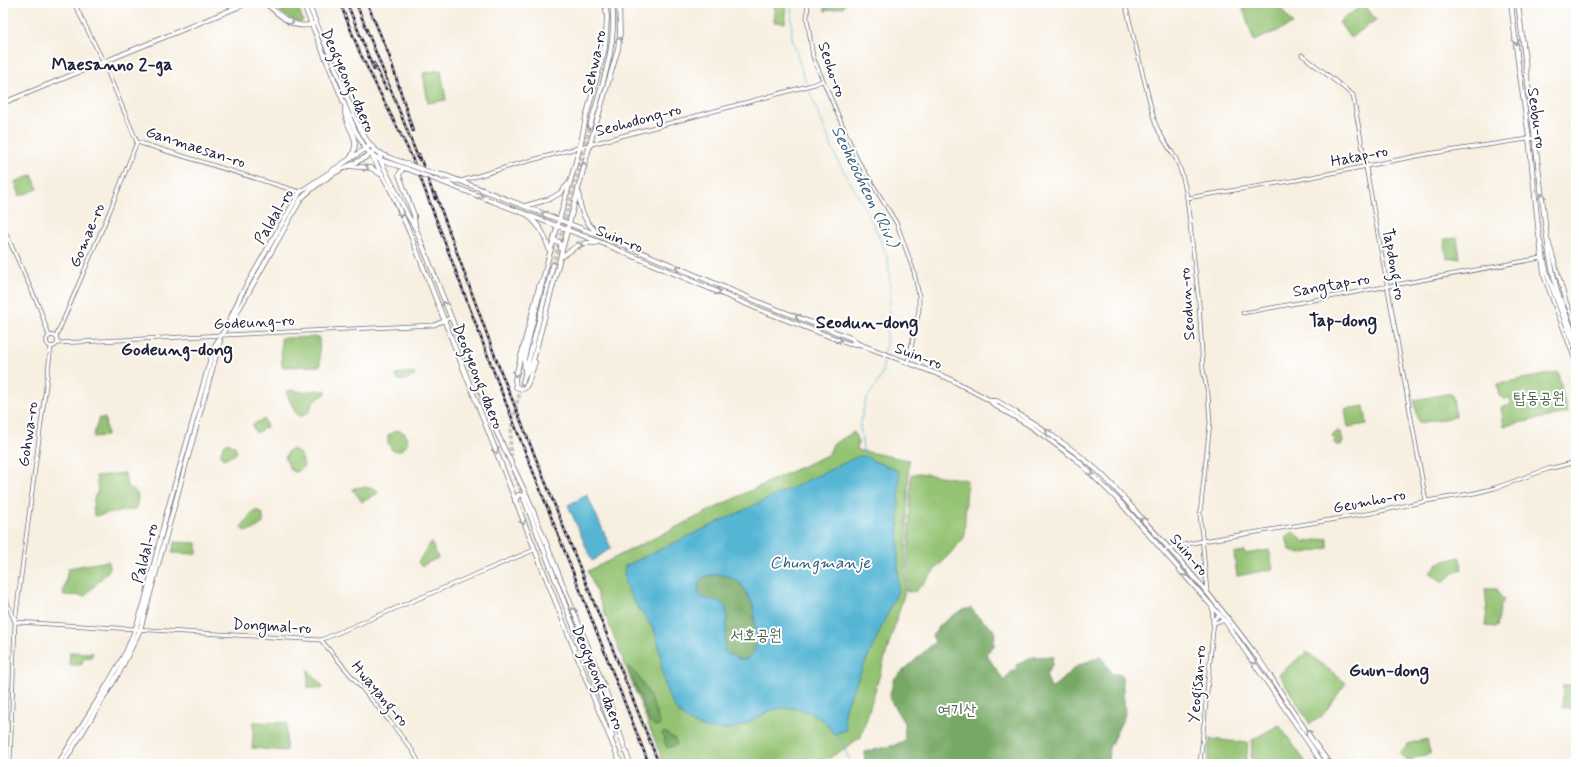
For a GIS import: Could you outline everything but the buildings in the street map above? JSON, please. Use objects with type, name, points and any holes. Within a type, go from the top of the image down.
[{"type":"main road","points":[[3,103],[248,3]]},
{"type":"main road","points":[[265,3],[284,19],[298,25],[311,25],[316,23]]},
{"type":"main road","points":[[270,3],[274,11]]},
{"type":"main road","name":"Deogyeong-daero","points":[[303,3],[355,130],[383,176],[409,231],[534,550],[621,764]]},
{"type":"main road","name":"Deogyeong-daero","points":[[308,3],[340,79],[350,108],[371,145],[375,149]]},
{"type":"main road","points":[[525,376],[524,359],[550,253],[580,147],[586,117],[605,48],[607,18],[605,3]]},
{"type":"main road","name":"Sehwa-ro","points":[[590,126],[612,48],[614,14],[612,3]]},
{"type":"main road","points":[[525,376],[533,361],[590,144],[618,49],[621,14],[619,3]]},
{"type":"main road","name":"Seobu-ro","points":[[1511,3],[1529,138],[1539,236],[1547,274],[1576,350]]},
{"type":"main road","name":"Seobu-ro","points":[[1518,3],[1549,254],[1557,291],[1576,340]]},
{"type":"main road","points":[[345,107],[345,114],[355,139],[356,146],[350,159]]},
{"type":"main road","name":"Paldal-ro","points":[[227,326],[227,323],[241,295],[300,192],[371,145]]},
{"type":"main road","name":"Paldal-ro","points":[[58,764],[126,652],[135,630],[144,604],[214,347],[227,326],[230,324],[301,199],[308,192],[347,166],[371,154],[375,149]]},
{"type":"main road","name":"Suin-ro","points":[[375,149],[402,162],[432,173],[461,181],[570,223],[766,305],[851,338],[859,344],[871,349],[948,378],[1029,425],[1077,460],[1119,501],[1212,605],[1225,621],[1323,764]]},
{"type":"main road","name":"Deogyeong-daero","points":[[381,153],[380,160],[416,229],[450,318],[497,433],[526,497],[605,689],[630,764]]},
{"type":"main road","name":"Suin-ro","points":[[371,154],[380,160],[443,182],[602,243],[763,311],[849,344],[859,344]]},
{"type":"main road","points":[[347,166],[371,168],[383,176]]},
{"type":"main road","points":[[405,168],[399,174],[414,215],[416,229]]},
{"type":"main road","points":[[524,206],[550,199],[560,193],[570,182]]},
{"type":"main road","points":[[580,184],[578,195],[584,216],[594,230],[602,236]]},
{"type":"main road","points":[[526,214],[542,230],[550,253],[545,263],[516,372],[515,383],[519,388],[524,388],[527,386],[536,360],[562,261],[560,243],[558,241],[553,243]]},
{"type":"main road","points":[[561,257],[575,246],[582,243],[602,243]]},
{"type":"main road","points":[[523,382],[552,265]]},
{"type":"main road","name":"Paldal-ro","points":[[63,764],[120,671],[140,630],[221,335]]},
{"type":"main road","name":"Suin-ro","points":[[991,402],[997,401],[1045,430],[1084,459],[1106,479],[1170,548],[1224,612],[1266,670],[1330,764]]},
{"type":"main road","points":[[515,501],[518,495],[526,497]]},
{"type":"main road","name":"Deogyeong-daero","points":[[526,497],[611,725]]},
{"type":"main road","points":[[611,725],[621,738]]},
{"type":"main road","points":[[611,725],[612,740]]},
{"type":"street","name":"Ganmaesan-ro","points":[[74,3],[103,61],[137,142],[300,192]]},
{"type":"street","name":"Seoho-ro","points":[[808,3],[807,18],[813,56],[822,80],[857,159],[897,224],[914,272],[919,296],[919,310],[908,362]]},
{"type":"street","name":"Seodun-ro","points":[[1125,3],[1129,24],[1155,123],[1158,132],[1176,159],[1184,181],[1187,198],[1199,303],[1203,370],[1208,394],[1210,423],[1200,514],[1207,592]]},
{"type":"street","name":"Tapdong-ro","points":[[1302,55],[1353,95],[1386,287],[1417,444],[1426,501]]},
{"type":"street","name":"Seohodong-ro","points":[[443,182],[461,181],[590,144],[798,89],[815,84],[822,80]]},
{"type":"street","name":"Hatap-ro","points":[[1187,198],[1290,181],[1427,154],[1535,138]]},
{"type":"street","name":"Gomae-ro","points":[[56,337],[109,213],[137,142]]},
{"type":"street","points":[[3,227],[40,309],[49,336],[46,342],[51,347],[55,346],[58,343],[56,337],[49,336]]},
{"type":"street","name":"Seobu-ro","points":[[1547,235],[1566,302],[1576,326]]},
{"type":"street","name":"Seobu-ro","points":[[1539,236],[1544,277],[1576,363]]},
{"type":"street","name":"Sangtap-ro","points":[[1242,314],[1352,292],[1541,258]]},
{"type":"street","name":"Godeung-ro","points":[[58,343],[434,324],[450,318]]},
{"type":"street","name":"Gohwa-ro","points":[[10,764],[15,622],[51,347]]},
{"type":"street","name":"Geumho-ro","points":[[1164,551],[1170,548],[1203,541],[1372,513],[1426,501],[1482,492],[1548,469],[1576,462]]},
{"type":"street","name":"Dongmal-ro","points":[[15,622],[321,640],[474,574],[534,550]]},
{"type":"street","points":[[3,592],[15,622]]},
{"type":"street","points":[[1212,605],[1213,624],[1219,621],[1225,621]]},
{"type":"street","points":[[1219,614],[1224,612]]},
{"type":"street","name":"Yeogisan-ro","points":[[1200,764],[1213,624],[1214,620],[1219,614]]},
{"type":"street","name":"Hwayang-ro","points":[[321,640],[392,724],[412,750],[420,764]]},
{"type":"green space","points":[[275,3],[296,3],[303,20],[301,23],[282,13]]},
{"type":"green space","points":[[775,3],[786,3],[785,23],[774,22]]},
{"type":"green space","points":[[824,3],[846,3],[843,7],[825,11]]},
{"type":"green space","points":[[1241,3],[1277,3],[1293,24],[1254,41]]},
{"type":"green space","points":[[1364,4],[1376,20],[1350,38],[1339,22]]},
{"type":"green space","points":[[441,70],[446,100],[428,103],[423,73]]},
{"type":"green space","points":[[32,175],[38,189],[20,196],[15,182]]},
{"type":"green space","points":[[1457,238],[1460,258],[1447,259],[1444,239]]},
{"type":"green space","points":[[319,337],[320,366],[282,367],[281,338]]},
{"type":"green space","points":[[413,372],[415,374],[414,376],[403,381],[398,380],[396,377],[396,374]]},
{"type":"green space","name":"탑동공원","points":[[1558,372],[1567,413],[1504,426],[1501,407],[1511,405],[1510,398],[1504,399],[1499,396],[1497,384]]},
{"type":"green space","points":[[292,390],[304,392],[315,390],[327,391],[324,395],[314,401],[309,412],[301,417],[295,412],[287,394],[287,391]]},
{"type":"green space","points":[[1452,393],[1456,417],[1419,423],[1414,400]]},
{"type":"green space","points":[[1364,406],[1367,424],[1348,427],[1345,409]]},
{"type":"green space","points":[[99,418],[105,418],[107,436],[93,437]]},
{"type":"green space","points":[[264,419],[267,427],[256,433],[252,425]]},
{"type":"green space","points":[[397,430],[405,433],[407,441],[405,447],[399,451],[392,450],[388,443],[388,435]]},
{"type":"green space","points":[[1338,431],[1341,433],[1343,443],[1341,445],[1336,445],[1334,443],[1335,439],[1332,436]]},
{"type":"green space","name":"Chungmanje","points":[[854,432],[858,443],[857,450],[909,460],[905,591],[861,737],[830,758],[806,764],[664,764],[588,571],[747,492],[829,454],[833,444]]},
{"type":"green space","points":[[227,443],[234,445],[237,452],[234,455],[223,459],[221,457],[222,450],[224,445]]},
{"type":"green space","points":[[293,449],[301,456],[304,466],[295,472],[290,469],[285,458],[288,451]]},
{"type":"green space","points":[[125,473],[127,487],[135,490],[138,495],[136,509],[94,516],[93,506],[98,491],[96,476]]},
{"type":"green space","points":[[919,473],[967,480],[964,538],[916,591],[907,592],[911,475]]},
{"type":"green space","points":[[362,487],[376,489],[378,492],[362,502],[353,490],[354,488]]},
{"type":"green space","points":[[253,511],[259,511],[263,514],[263,523],[253,530],[245,531],[241,528]]},
{"type":"green space","points":[[1293,532],[1305,542],[1328,538],[1328,548],[1299,554],[1289,549],[1286,537]]},
{"type":"green space","points":[[175,542],[197,543],[197,554],[172,553]]},
{"type":"green space","points":[[431,542],[438,558],[421,566],[418,562]]},
{"type":"green space","points":[[1269,550],[1273,569],[1237,576],[1234,553],[1244,551],[1246,554]]},
{"type":"green space","points":[[1460,557],[1462,569],[1451,575],[1443,582],[1430,573],[1438,563]]},
{"type":"green space","points":[[108,561],[110,569],[85,596],[63,595],[68,568]]},
{"type":"green space","points":[[718,574],[730,577],[741,584],[753,605],[756,641],[754,652],[748,658],[741,660],[724,651],[721,603],[704,598],[699,593],[699,581],[706,576]]},
{"type":"green space","points":[[1485,589],[1497,589],[1500,596],[1504,599],[1500,608],[1497,627],[1485,626],[1487,609]]},
{"type":"green space","name":"여기산","points":[[971,608],[977,616],[995,631],[994,646],[986,654],[1004,681],[1011,672],[1018,668],[1016,665],[1033,657],[1053,656],[1052,665],[1046,674],[1051,689],[1077,666],[1101,656],[1112,674],[1122,674],[1125,715],[1109,748],[1108,764],[864,764],[865,752],[895,745],[905,740],[904,723],[889,698],[894,679],[935,642],[932,635],[937,631],[938,626],[958,612]]},
{"type":"green space","points":[[70,652],[93,653],[91,657],[84,658],[81,665],[69,665]]},
{"type":"green space","points":[[1307,652],[1346,683],[1322,716],[1310,724],[1279,674]]},
{"type":"green space","points":[[627,665],[638,677],[648,692],[660,725],[658,727],[650,723]]},
{"type":"green space","points":[[308,669],[323,687],[322,689],[308,688]]},
{"type":"green space","points":[[1563,685],[1576,685],[1576,708],[1562,708]]},
{"type":"green space","points":[[3,686],[8,688],[7,720],[3,720]]},
{"type":"green space","points":[[254,722],[287,723],[286,751],[252,748]]},
{"type":"green space","points":[[1279,725],[1307,764],[1251,764],[1252,740]]},
{"type":"green space","points":[[665,732],[675,739],[677,745],[667,748],[662,733]]},
{"type":"green space","points":[[1210,739],[1248,743],[1246,764],[1207,764]]},
{"type":"green space","points":[[1427,739],[1430,754],[1415,757],[1411,762],[1399,754],[1408,744]]},
{"type":"water","name":"Chungmanje","points":[[859,456],[869,457],[871,460],[899,472],[898,591],[846,705],[844,715],[846,730],[833,734],[822,720],[814,715],[806,711],[788,708],[770,711],[748,723],[731,729],[721,730],[702,727],[685,718],[672,703],[668,695],[663,678],[660,651],[655,633],[629,593],[624,576],[625,566]],"holes":[[[718,574],[730,577],[741,584],[753,605],[756,641],[754,652],[748,658],[741,660],[724,651],[727,621],[725,607],[721,603],[703,598],[698,590],[699,581],[706,576]]]},
{"type":"water","points":[[587,495],[611,548],[592,561],[568,505]]},
{"type":"waterway","name":"Seoheocheon (Riv.)","points":[[791,3],[792,38],[806,83]]},
{"type":"waterway","name":"Seoheocheon (Riv.)","points":[[810,92],[837,160],[867,211],[887,256],[890,278],[890,299],[885,353]]},
{"type":"waterway","name":"Seoheocheon (Riv.)","points":[[864,456],[860,426],[865,402],[881,377],[885,356]]},
{"type":"waterway","points":[[838,733],[849,759],[849,764]]},
{"type":"tunnel","points":[[553,265],[590,126]]},
{"type":"tunnel","points":[[512,463],[510,442],[511,432],[523,382]]},
{"type":"tunnel","points":[[514,471],[523,497]]},
{"type":"railway","points":[[340,3],[360,53],[410,153],[422,182],[500,388],[649,764]]},
{"type":"railway","points":[[347,3],[374,70]]},
{"type":"railway","points":[[356,3],[419,160]]},
{"type":"railway","points":[[367,3],[389,55],[413,131]]},
{"type":"railway","points":[[374,63],[386,89]]},
{"type":"railway","points":[[419,154],[435,199]]},
{"type":"railway","points":[[435,193],[499,367],[659,764]]},
{"type":"district","name":"Maesanno 2-ga","points":[[112,64]]},
{"type":"district","name":"Tap-dong","points":[[1343,320]]},
{"type":"district","name":"Seodun-dong","points":[[867,322]]},
{"type":"district","name":"Godeung-dong","points":[[177,349]]},
{"type":"district","name":"Guun-dong","points":[[1389,670]]},
{"type":"park label","name":"서호공원","points":[[756,634]]}]
